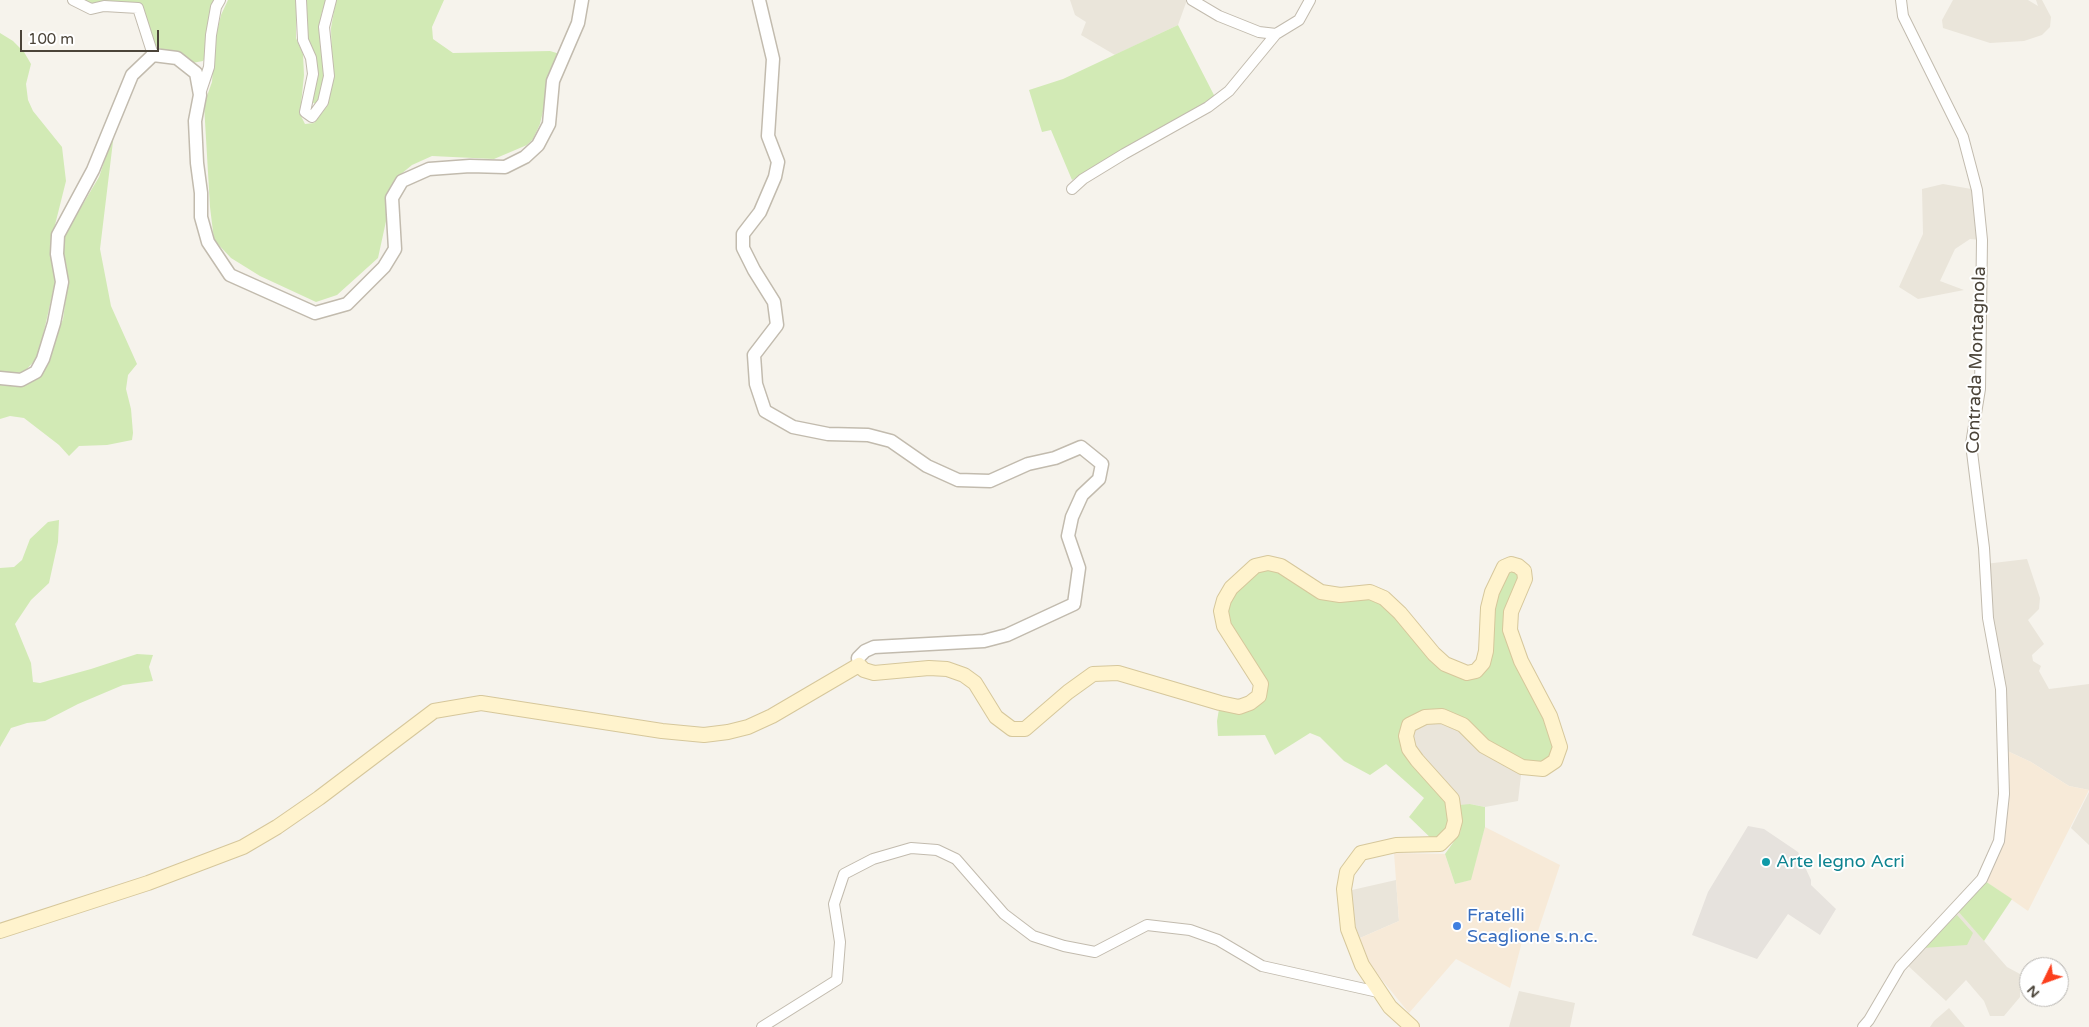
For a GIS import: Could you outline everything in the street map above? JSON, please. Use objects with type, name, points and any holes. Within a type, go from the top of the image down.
[{"type":"main road","points":[[0,931],[148,883],[243,847],[277,828],[434,711],[481,703],[662,731],[704,734],[728,732],[748,727],[772,716],[859,666],[864,670],[874,673],[929,668],[948,669],[964,675],[975,683],[996,717],[1012,729],[1025,729],[1093,674],[1118,673],[1220,704],[1239,707],[1250,703],[1259,696],[1261,684],[1224,626],[1221,612],[1224,600],[1231,588],[1242,575],[1255,566],[1268,563],[1281,566],[1321,592],[1340,595],[1370,592],[1384,598],[1400,613],[1434,654],[1445,664],[1467,673],[1476,671],[1483,663],[1486,651],[1488,608],[1499,575],[1504,568],[1511,564],[1518,566],[1524,571],[1525,579],[1511,612],[1510,630],[1521,662],[1550,716],[1560,747],[1555,761],[1542,769],[1522,767],[1484,746],[1463,726],[1442,716],[1425,716],[1409,725],[1406,736],[1409,749],[1452,799],[1455,821],[1452,832],[1440,844],[1396,845],[1361,853],[1347,872],[1344,889],[1348,930],[1362,965],[1378,992],[1390,1007],[1412,1027]]},
{"type":"street","points":[[73,0],[91,9],[104,6],[138,8],[153,55]]},
{"type":"street","points":[[220,0],[216,7],[211,35],[209,67],[200,95],[195,121],[201,217],[208,242],[230,275],[315,313],[347,304],[384,267],[395,250],[392,198],[402,182],[429,169],[470,166],[506,167],[525,157],[538,145],[549,124],[553,81],[578,23],[582,0]]},
{"type":"street","points":[[301,0],[303,40],[311,58],[313,74],[305,112],[312,117],[323,102],[329,76],[324,27],[331,0]]},
{"type":"street","points":[[759,0],[773,59],[768,136],[778,162],[775,177],[760,212],[743,234],[743,248],[774,302],[777,325],[754,355],[756,384],[765,411],[793,427],[828,434],[868,435],[891,441],[927,466],[958,480],[990,481],[1028,464],[1055,458],[1081,447],[1102,464],[1098,479],[1082,495],[1072,516],[1068,536],[1080,568],[1074,604],[1007,635],[984,641],[874,647],[864,651],[858,658],[859,666]]},
{"type":"street","points":[[1192,0],[1219,16],[1259,32],[1276,34]]},
{"type":"street","points":[[1072,189],[1083,179],[1208,107],[1229,91],[1276,34],[1299,20],[1310,0]]},
{"type":"street","name":"Contrada Montagnola","points":[[1863,1027],[1900,967],[1982,879],[1999,841],[2004,794],[2001,688],[1988,618],[1984,548],[1971,444],[1980,389],[1980,224],[1977,190],[1963,137],[1903,16],[1901,0]]},
{"type":"street","points":[[153,55],[177,58],[196,74],[200,95]]},
{"type":"street","points":[[0,378],[21,380],[36,372],[43,359],[54,323],[62,282],[57,254],[58,235],[93,170],[132,75],[153,55]]},
{"type":"street","points":[[762,1027],[837,980],[840,942],[834,904],[844,874],[872,859],[911,848],[937,850],[956,859],[1004,914],[1033,936],[1095,952],[1146,925],[1190,930],[1218,940],[1262,966],[1378,992]]},
{"type":"shaded area","points":[[1070,0],[1187,0],[1178,25],[1115,55],[1081,35],[1086,22],[1075,15]]},
{"type":"shaded area","points":[[1953,0],[2028,0],[2038,6],[2036,0],[2042,0],[2051,17],[2050,27],[2042,35],[2024,41],[1990,43],[1943,28],[1942,20]]},
{"type":"shaded area","points":[[1943,184],[1977,190],[1982,240],[1970,239],[1955,249],[1940,281],[1964,290],[1918,299],[1899,287],[1923,234],[1922,189]]},
{"type":"shaded area","points":[[2027,559],[2040,598],[2039,609],[2028,620],[2044,644],[2032,655],[2033,661],[2041,666],[2039,671],[2049,689],[2089,684],[2089,790],[2069,786],[2031,762],[2003,749],[1985,564]]},
{"type":"shaded area","points":[[1442,716],[1522,767],[1518,801],[1485,807],[1470,804],[1454,809],[1417,760],[1409,725]]},
{"type":"shaded area","points":[[2003,749],[2031,762],[2069,786],[2089,790],[2028,911],[1982,879],[1999,841]]},
{"type":"shaded area","points":[[2089,792],[2089,845],[2071,828]]},
{"type":"shaded area","points":[[1748,826],[1764,829],[1798,852],[1811,880],[1811,885],[1836,909],[1820,935],[1788,914],[1757,959],[1692,935],[1708,892]]},
{"type":"shaded area","points":[[1485,827],[1560,865],[1537,934],[1525,930],[1510,988],[1456,959],[1409,1013],[1370,965],[1360,938],[1399,921],[1394,853],[1445,854],[1455,884],[1470,880]]},
{"type":"shaded area","points":[[1396,880],[1399,921],[1360,938],[1353,920],[1350,897],[1352,890]]},
{"type":"shaded area","points":[[1956,909],[2007,967],[2019,973],[2019,998],[2004,1016],[1990,1016],[1984,1001],[1966,980],[1946,1001],[1904,962]]},
{"type":"shaded area","points":[[1519,991],[1575,1003],[1570,1027],[1509,1027]]},
{"type":"shaded area","points":[[1949,1008],[1965,1027],[1930,1027],[1934,1021]]},
{"type":"green space","points":[[79,0],[217,0],[207,54],[203,61],[192,63],[155,46],[142,13],[91,6]]},
{"type":"green space","points":[[228,0],[296,0],[296,38],[303,54],[304,75],[300,114],[305,124],[314,123],[328,105],[332,67],[331,28],[336,0],[444,0],[432,27],[433,39],[453,53],[550,51],[560,54],[549,74],[549,86],[540,124],[533,139],[527,145],[494,159],[432,156],[412,165],[395,179],[389,190],[388,212],[378,258],[337,295],[316,302],[260,276],[231,258],[214,240],[210,207],[204,104],[212,82],[215,40],[221,15]]},
{"type":"green space","points":[[305,0],[326,0],[321,15],[326,76],[322,98],[315,104],[311,101]]},
{"type":"green space","points":[[1178,25],[1215,97],[1072,180],[1051,130],[1042,132],[1029,90],[1063,79]]},
{"type":"green space","points":[[0,33],[13,41],[24,52],[31,64],[26,84],[28,100],[33,111],[62,147],[66,181],[51,241],[55,283],[38,357],[25,371],[7,376],[0,375]]},
{"type":"green space","points":[[114,133],[100,249],[111,306],[137,364],[128,375],[126,389],[131,409],[133,433],[132,440],[107,445],[79,446],[69,456],[59,445],[24,418],[10,416],[0,419],[0,385],[20,386],[48,365],[52,346],[63,319],[68,283],[66,263],[61,248],[64,236],[99,177]]},
{"type":"green space","points":[[59,520],[58,542],[49,583],[31,600],[15,624],[31,663],[33,682],[40,683],[137,654],[153,655],[149,667],[153,681],[123,685],[78,704],[45,721],[27,723],[11,728],[0,747],[0,568],[14,567],[22,560],[30,539],[48,522]]},
{"type":"green space","points":[[1268,563],[1308,586],[1370,592],[1434,654],[1476,671],[1504,567],[1524,571],[1510,630],[1550,716],[1555,761],[1522,767],[1463,725],[1425,717],[1406,736],[1440,783],[1455,821],[1437,844],[1409,817],[1424,798],[1386,764],[1370,775],[1344,761],[1320,737],[1310,733],[1275,755],[1265,735],[1218,736],[1217,721],[1220,703],[1239,707],[1259,696],[1234,643],[1224,600]]},
{"type":"green space","points":[[1470,804],[1485,807],[1485,827],[1471,880],[1455,884],[1445,854],[1460,833],[1462,821],[1460,805]]},
{"type":"green space","points":[[1982,879],[2012,899],[1984,941],[1956,909]]},
{"type":"green space","points":[[1957,915],[1973,933],[1967,945],[1923,948]]},
{"type":"place","name":"Arte legno Acri","points":[[1766,862]]},
{"type":"place","name":"Fratelli Scaglione s.n.c.","points":[[1457,926]]}]
